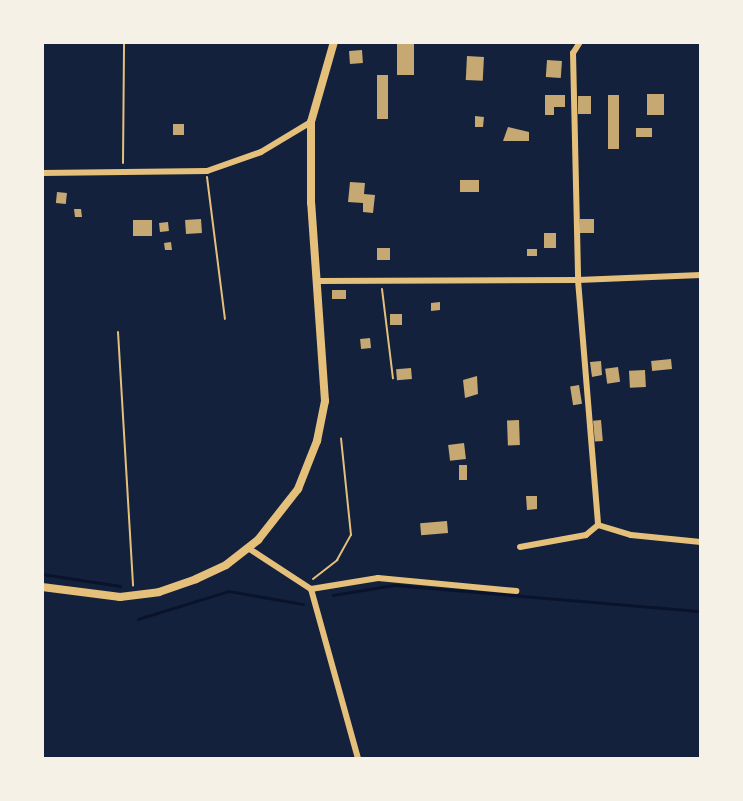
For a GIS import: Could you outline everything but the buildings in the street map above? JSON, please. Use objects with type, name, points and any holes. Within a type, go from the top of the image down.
[{"type":"main road","points":[[42,587],[134,596],[204,576],[247,548],[298,489],[317,441],[326,376],[317,281],[311,122],[334,42]]},
{"type":"street","points":[[580,42],[573,52],[578,280],[598,525]]},
{"type":"street","points":[[42,173],[207,172],[261,152],[311,122]]},
{"type":"street","points":[[317,281],[578,280],[701,275]]},
{"type":"street","points":[[598,525],[631,536],[701,542]]},
{"type":"street","points":[[520,547],[586,536],[598,525]]},
{"type":"street","points":[[247,548],[311,589],[378,578],[516,591]]},
{"type":"street","points":[[311,589],[358,759]]},
{"type":"path","points":[[122,171],[124,42]]},
{"type":"path","points":[[207,172],[225,319]]},
{"type":"path","points":[[380,279],[393,378]]},
{"type":"path","points":[[118,332],[134,596]]},
{"type":"path","points":[[304,585],[337,560],[351,535],[341,439]]},
{"type":"waterway","points":[[42,574],[120,586]]},
{"type":"waterway","points":[[333,595],[395,585],[701,611]]},
{"type":"waterway","points":[[138,619],[229,591],[303,604]]}]
